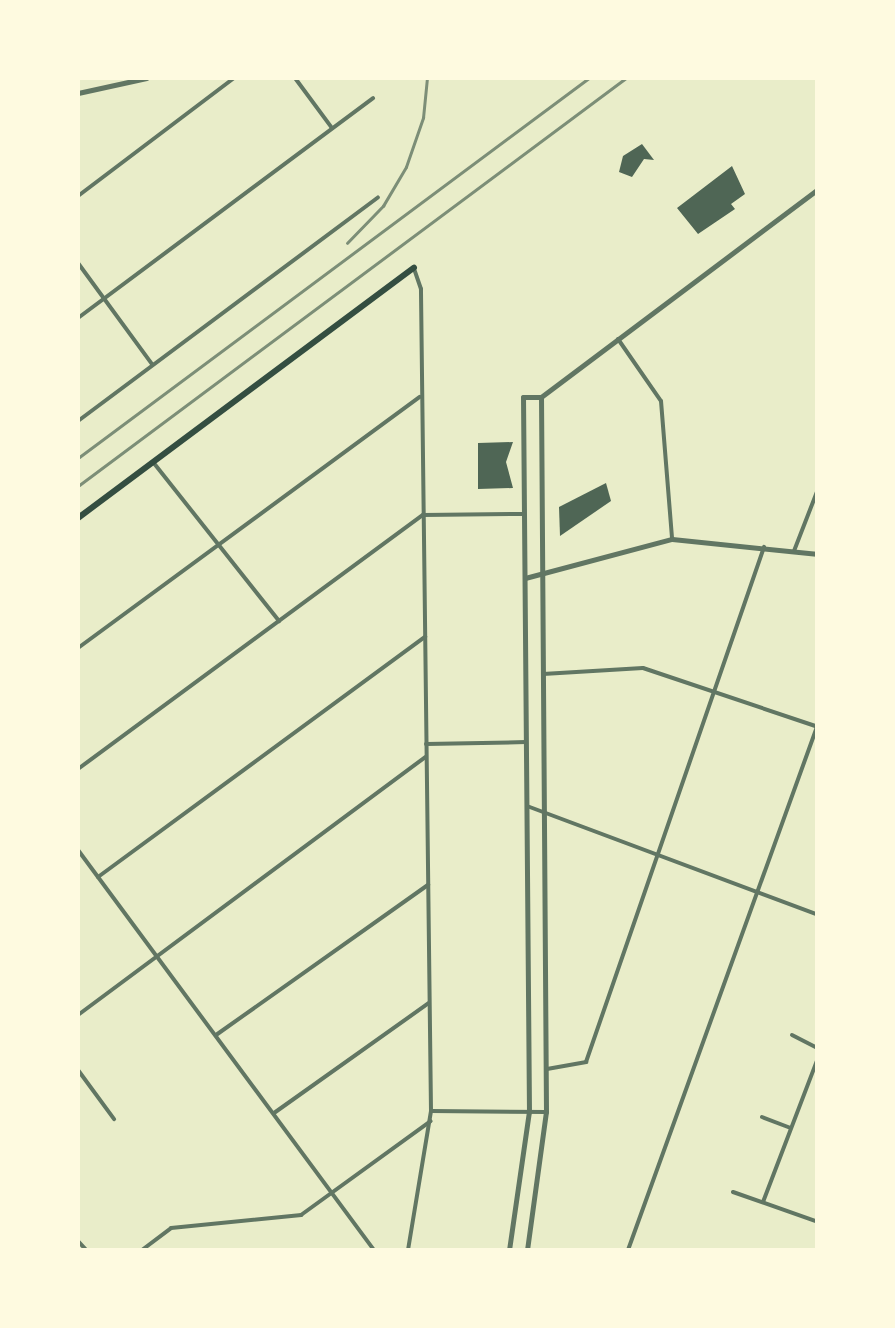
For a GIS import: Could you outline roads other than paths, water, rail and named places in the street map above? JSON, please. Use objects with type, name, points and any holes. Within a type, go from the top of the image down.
[{"type":"main road","points":[[78,518],[414,268]]},
{"type":"street","points":[[78,93],[146,78]]},
{"type":"street","points":[[78,196],[234,78]]},
{"type":"street","points":[[295,78],[332,128]]},
{"type":"street","points":[[78,318],[373,98]]},
{"type":"street","points":[[509,1250],[529,1112],[523,397],[541,397],[818,190]]},
{"type":"street","points":[[78,421],[378,197]]},
{"type":"street","points":[[78,264],[153,364]]},
{"type":"street","points":[[408,1250],[431,1111],[421,289],[414,268]]},
{"type":"street","points":[[618,339],[661,401],[672,539]]},
{"type":"street","points":[[78,648],[422,396]]},
{"type":"street","points":[[526,1250],[546,1112],[547,1069],[541,397]]},
{"type":"street","points":[[153,462],[280,621]]},
{"type":"street","points":[[794,551],[818,489]]},
{"type":"street","points":[[78,769],[423,516],[524,514]]},
{"type":"street","points":[[525,578],[542,578],[672,539],[818,554]]},
{"type":"street","points":[[547,1069],[586,1062],[764,547]]},
{"type":"street","points":[[97,877],[425,637]]},
{"type":"street","points":[[543,674],[643,668],[817,726],[628,1250]]},
{"type":"street","points":[[426,744],[526,742]]},
{"type":"street","points":[[78,1015],[426,757]]},
{"type":"street","points":[[527,806],[818,916]]},
{"type":"street","points":[[78,850],[374,1250]]},
{"type":"street","points":[[215,1036],[428,886]]},
{"type":"street","points":[[274,1113],[429,1003]]},
{"type":"street","points":[[792,1034],[818,1048]]},
{"type":"street","points":[[763,1202],[818,1058]]},
{"type":"street","points":[[78,1070],[114,1119]]},
{"type":"street","points":[[431,1111],[546,1112]]},
{"type":"street","points":[[762,1117],[790,1128]]},
{"type":"street","points":[[142,1250],[170,1228],[290,1218],[333,1195],[430,1121]]},
{"type":"street","points":[[733,1192],[818,1222]]},
{"type":"street","points":[[78,1241],[86,1250]]},
{"type":"railway","points":[[347,243],[383,206],[406,167],[423,118],[427,78]]},
{"type":"railway","points":[[78,458],[589,78]]},
{"type":"railway","points":[[78,486],[626,78]]}]
